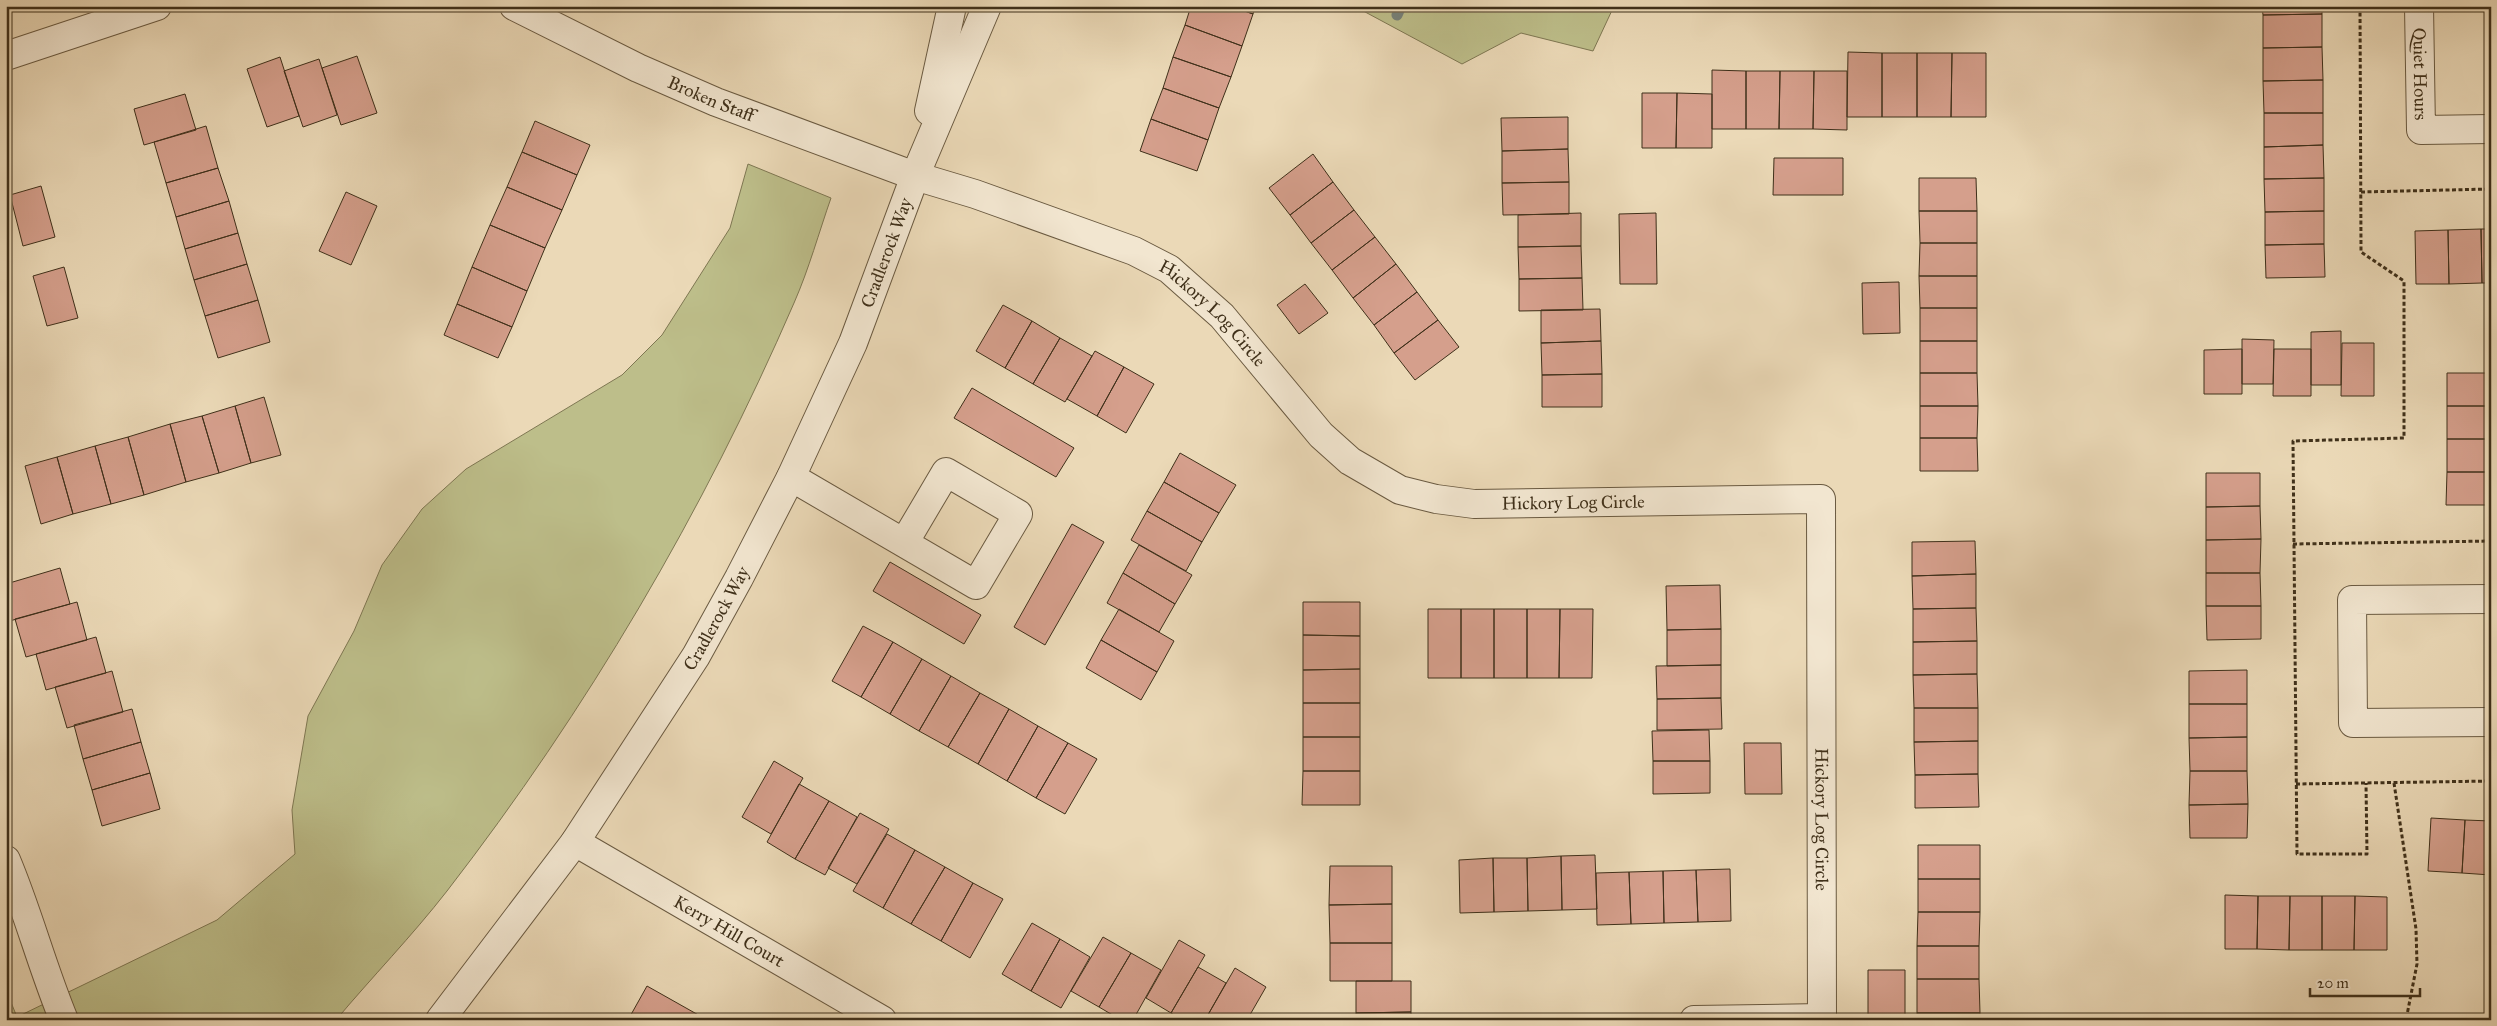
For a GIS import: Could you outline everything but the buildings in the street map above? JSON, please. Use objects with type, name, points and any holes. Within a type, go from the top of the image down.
[{"type":"street","points":[[6,56],[157,6]]},
{"type":"street","name":"Broken Staff","points":[[514,6],[615,57],[716,102],[915,176]]},
{"type":"street","name":"Cradlerock Way","points":[[915,176],[952,6]]},
{"type":"street","name":"Cradlerock Way","points":[[440,1020],[575,842],[696,656],[791,477],[853,343],[915,176],[987,6]]},
{"type":"street","name":"Quiet Hours","points":[[2419,6],[2420,130],[2491,129]]},
{"type":"street","name":"Hickory Log Circle","points":[[915,176],[1107,241],[1134,251],[1169,269],[1222,316],[1321,435],[1350,461],[1400,490],[1436,499],[1474,504],[1821,499],[1822,1019],[1694,1020]]},
{"type":"street","points":[[791,477],[904,544]]},
{"type":"street","points":[[2491,599],[2352,600],[2353,723],[2491,722]]},
{"type":"street","name":"Kerry Hill Court","points":[[575,842],[882,1020]]},
{"type":"street","points":[[6,860],[23,900],[50,987],[64,1020]]},
{"type":"path","points":[[2360,6],[2362,252],[2404,281],[2404,438],[2293,441],[2297,854],[2367,854],[2366,783]]},
{"type":"path","points":[[2361,192],[2491,189]]},
{"type":"path","points":[[2293,544],[2491,541]]},
{"type":"path","points":[[2296,784],[2491,781]]},
{"type":"path","points":[[2394,783],[2416,929],[2417,964],[2406,1020]]},
{"type":"green space","points":[[1354,6],[1614,6],[1593,51],[1521,33],[1462,64]]},
{"type":"green space","points":[[1614,6],[2005,6],[2004,11]]},
{"type":"green space","points":[[748,164],[831,198],[794,303],[759,381],[721,458],[639,608],[547,752],[434,908],[336,1020],[6,1020],[6,995],[8,995],[17,1017],[217,920],[295,854],[292,810],[308,716],[354,631],[382,565],[422,509],[466,469],[622,375],[662,335],[730,228]]},
{"type":"waterway","points":[[1397,15],[1401,6]]}]
